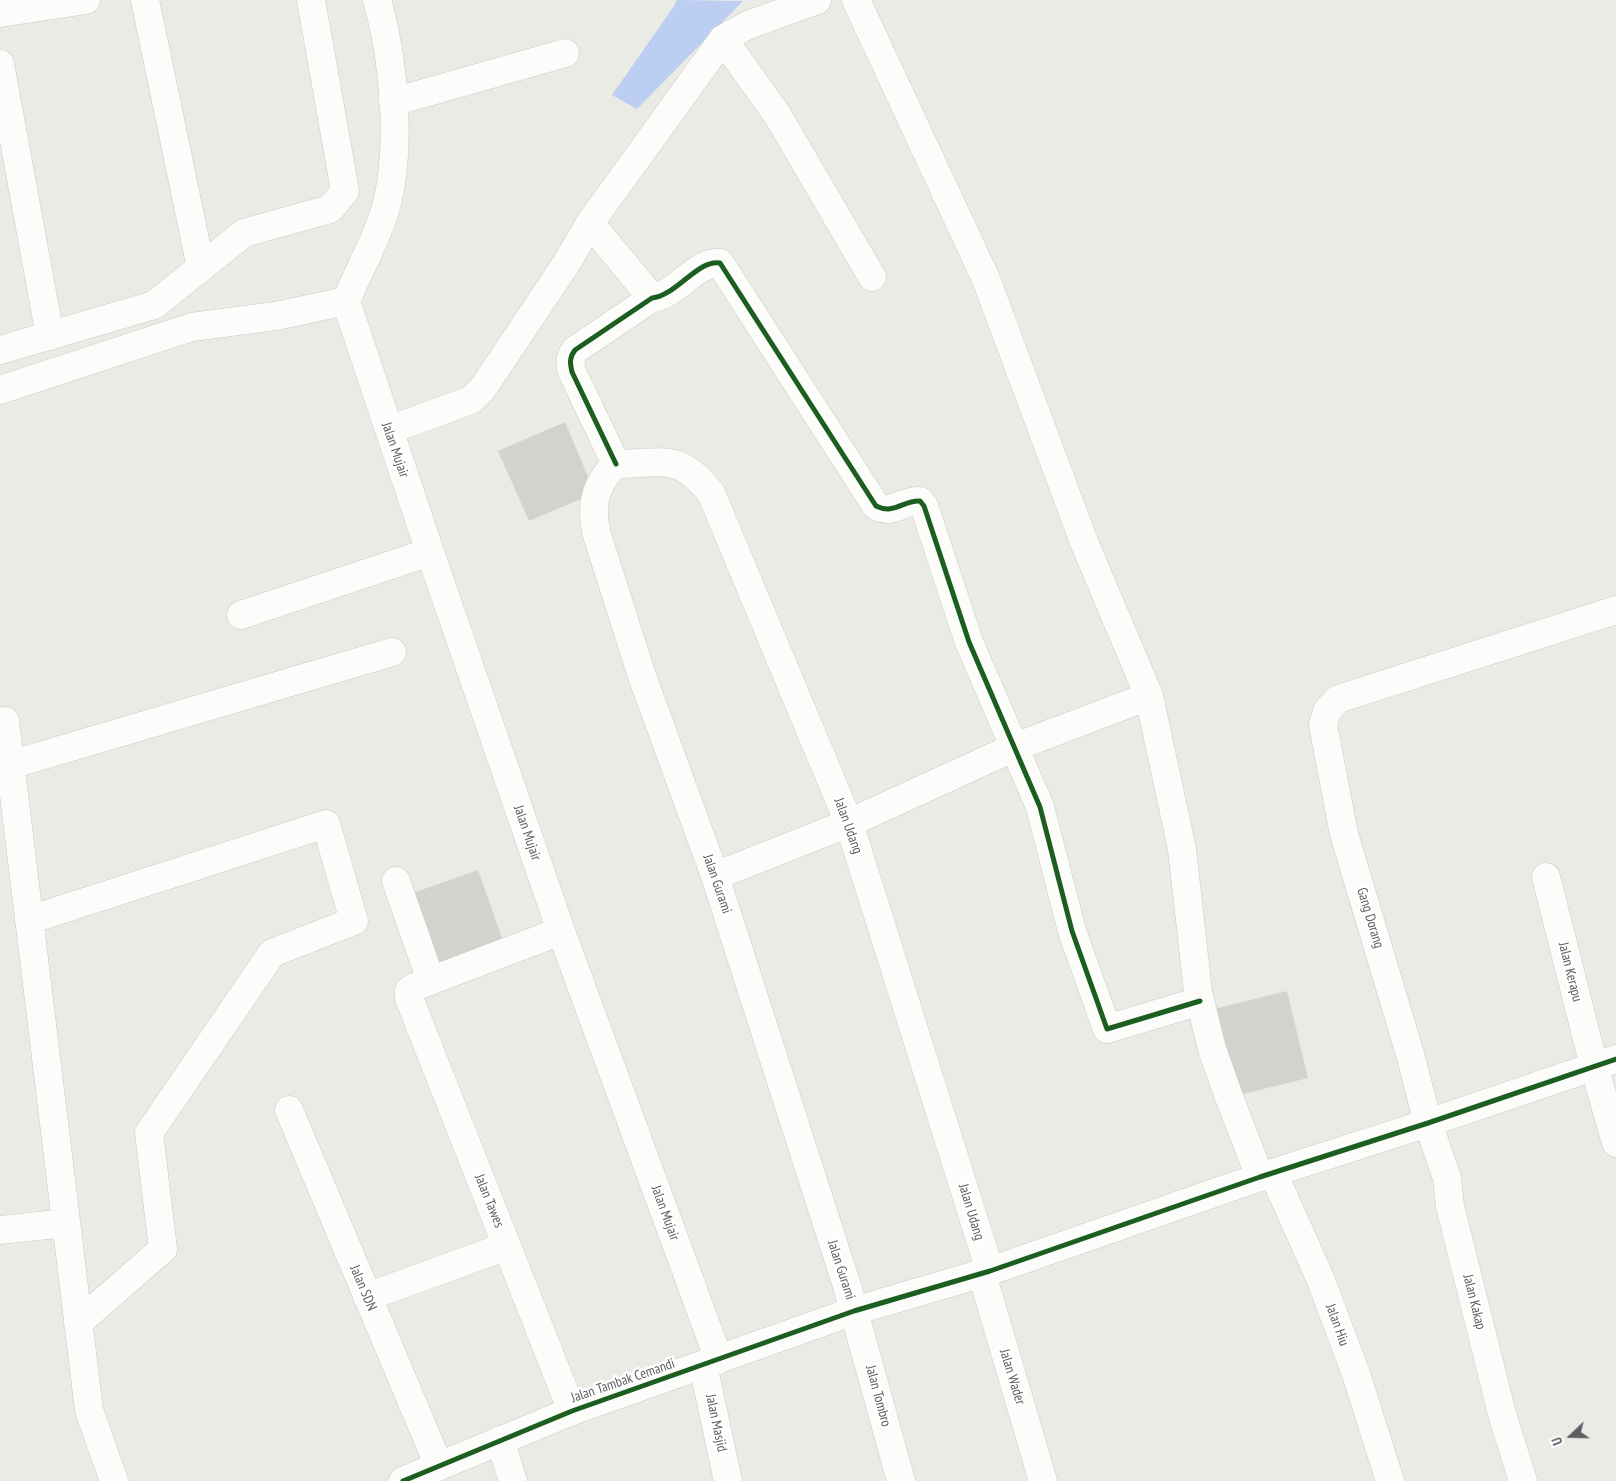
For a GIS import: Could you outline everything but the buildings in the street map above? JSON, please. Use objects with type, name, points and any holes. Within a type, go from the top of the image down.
[{"type":"street","points":[[0,13],[86,0]]},
{"type":"street","points":[[145,0],[201,268]]},
{"type":"street","points":[[0,350],[154,305],[244,233],[330,209],[344,191],[311,0]]},
{"type":"street","points":[[0,390],[192,327],[276,316],[346,301],[359,271],[372,248],[387,205],[393,161],[393,102],[389,60],[377,0]]},
{"type":"street","points":[[387,426],[471,400],[483,388],[590,223],[723,39],[748,25],[817,0]]},
{"type":"street","name":"Jalan Hiu","points":[[856,0],[986,279],[1084,542],[1149,696],[1182,849],[1200,1001],[1212,1049],[1229,1097],[1266,1175],[1320,1278],[1356,1374],[1390,1481]]},
{"type":"street","points":[[723,39],[778,116],[872,277]]},
{"type":"street","points":[[393,102],[565,53]]},
{"type":"street","points":[[0,64],[50,336]]},
{"type":"street","points":[[590,223],[652,298]]},
{"type":"street","points":[[616,464],[572,372],[571,355],[575,350],[652,298],[663,295],[709,263],[720,263],[876,506],[884,510],[894,510],[914,501],[920,501],[929,518],[969,642],[1040,808],[1072,931],[1107,1029],[1200,1001]]},
{"type":"street","name":"Jalan Mujair","points":[[346,301],[430,552],[711,1363]]},
{"type":"street","name":"Jalan Udang","points":[[616,464],[671,463],[686,467],[697,476],[711,493],[849,823],[986,1273]]},
{"type":"street","name":"Jalan Gurami","points":[[616,464],[606,474],[593,502],[594,522],[642,676],[715,876],[854,1311]]},
{"type":"street","points":[[241,615],[430,552]]},
{"type":"street","name":"Gang Dorang","points":[[1428,1123],[1410,1054],[1344,834],[1323,725],[1327,711],[1338,699],[1616,610]]},
{"type":"street","points":[[10,765],[392,652]]},
{"type":"street","points":[[715,876],[849,823],[1015,746],[1149,696]]},
{"type":"street","points":[[0,722],[4,721],[10,765],[89,1410],[114,1481]]},
{"type":"street","points":[[29,920],[326,824],[354,921],[272,953],[149,1133],[163,1249],[78,1322]]},
{"type":"street","name":"Jalan Kerapu","points":[[1546,877],[1605,1062],[1616,1143]]},
{"type":"street","name":"Jalan Tawes","points":[[396,881],[420,986],[409,998],[572,1411]]},
{"type":"street","points":[[420,986],[561,931]]},
{"type":"street","name":"Jalan Tambak Cemandi","points":[[403,1481],[572,1411],[854,1311],[986,1273],[1266,1175],[1428,1123],[1605,1062]]},
{"type":"street","name":"Jalan SDN","points":[[288,1110],[439,1466]]},
{"type":"street","name":"Jalan Kakap","points":[[1428,1123],[1447,1178],[1450,1206],[1500,1405],[1523,1481]]},
{"type":"street","points":[[0,1230],[66,1223]]},
{"type":"street","points":[[367,1297],[507,1246]]},
{"type":"street","name":"Jalan Wader","points":[[986,1273],[1043,1481]]},
{"type":"street","name":"Jalan Tombro","points":[[854,1311],[900,1481]]},
{"type":"street","name":"Jalan Masjid","points":[[711,1363],[728,1481]]},
{"type":"street","points":[[500,1440],[514,1481]]},
{"type":"water","points":[[677,0],[743,1],[637,109],[612,95]]},
{"type":"cycle path","points":[[616,464],[572,372],[570,361],[573,353],[652,298],[670,291],[703,266],[720,263],[876,506],[888,509],[914,501],[920,501],[924,506],[969,642],[1040,807],[1072,931],[1107,1029],[1200,1001]]},
{"type":"cycle path","points":[[403,1481],[572,1411],[854,1311],[990,1271],[1260,1177],[1428,1123],[1616,1059]]}]
